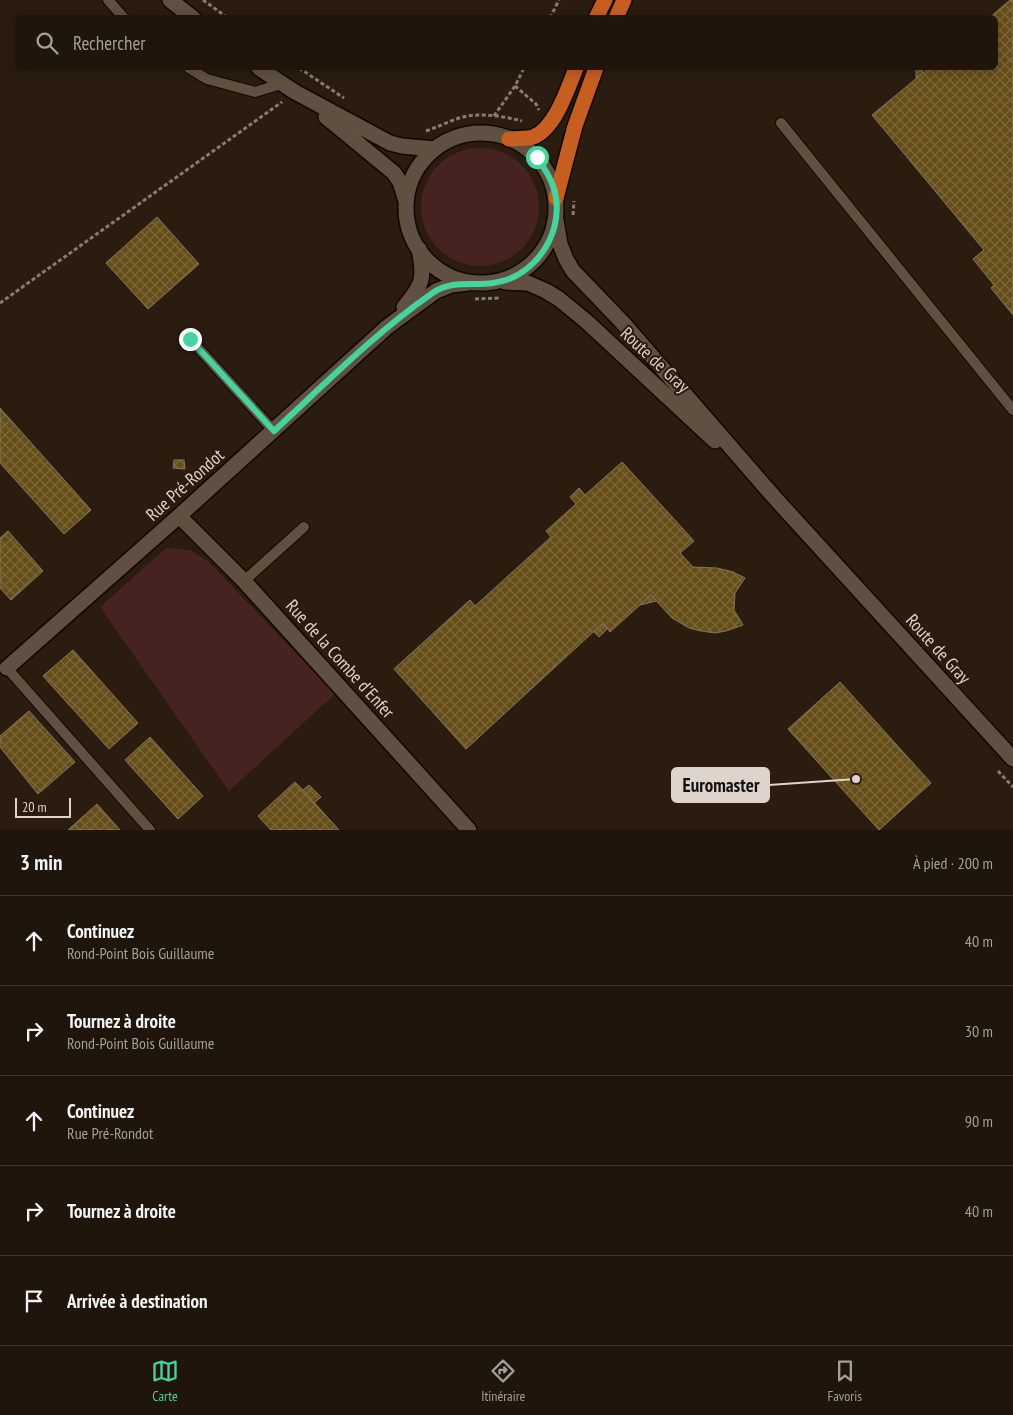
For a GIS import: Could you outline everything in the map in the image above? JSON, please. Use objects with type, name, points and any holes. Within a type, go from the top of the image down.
[{"type":"highway","points":[[598,15],[605,0]]},
{"type":"highway","points":[[617,15],[624,0]]},
{"type":"highway","points":[[509,139],[532,137],[547,126],[560,105],[575,70]]},
{"type":"highway","points":[[556,198],[575,126],[595,70]]},
{"type":"main road","points":[[170,0],[188,15]]},
{"type":"main road","points":[[262,70],[295,92],[395,145],[434,149]]},
{"type":"main road","points":[[295,92],[380,159],[394,173],[405,193],[407,205]]},
{"type":"main road","points":[[476,133],[498,135],[509,139],[519,143],[537,157],[549,176],[556,198],[556,220],[549,242],[536,260],[517,275],[493,283],[469,283],[445,275],[426,260],[412,239],[406,215],[408,190],[418,168],[434,149],[454,138],[476,133]]},
{"type":"main road","name":"Route de Gray","points":[[556,220],[560,244],[573,271],[622,322],[774,497],[1013,760]]},
{"type":"main road","name":"Rue Pré-Rondot","points":[[387,327],[418,291],[421,284],[422,265],[419,249]]},
{"type":"main road","name":"Rue Pré-Rondot","points":[[7,668],[274,431],[387,327],[436,291],[451,285],[469,283]]},
{"type":"main road","name":"Route de Gray","points":[[493,283],[528,283],[546,290],[559,299],[586,321],[774,497]]},
{"type":"main road","name":"Rue de la Combe d'Enfer","points":[[179,516],[244,581],[469,830]]},
{"type":"lane","points":[[108,0],[121,15]]},
{"type":"lane","points":[[192,70],[207,79],[255,92],[281,84]]},
{"type":"lane","points":[[780,123],[1013,410]]},
{"type":"lane","points":[[190,339],[274,431]]},
{"type":"lane","points":[[244,581],[304,527]]},
{"type":"lane","points":[[7,668],[150,830]]},
{"type":"path","points":[[203,0],[224,15]]},
{"type":"path","points":[[552,15],[559,0]]},
{"type":"path","points":[[494,116],[515,86],[523,70]]},
{"type":"path","points":[[515,86],[536,104],[541,118]]},
{"type":"path","points":[[0,303],[295,92]]},
{"type":"shaded area","points":[[480,148],[502,153],[522,165],[534,185],[539,207],[534,229],[522,249],[502,261],[480,266],[458,261],[438,249],[426,229],[421,207],[426,185],[438,165],[458,153]]},
{"type":"shaded area","points":[[166,548],[190,550],[208,561],[335,694],[229,791],[100,607]]},
{"type":"building","points":[[1010,0],[1013,0],[1013,315],[991,288],[994,285],[973,259],[984,250],[872,115],[927,70],[998,70],[998,15],[992,15]]},
{"type":"building","points":[[916,70],[922,70],[923,73],[916,78]]},
{"type":"building","points":[[157,217],[199,264],[148,309],[106,263]]},
{"type":"building","points":[[0,408],[91,510],[64,534],[0,463]]},
{"type":"building","points":[[174,460],[184,460],[185,469],[173,468]]},
{"type":"building","points":[[622,462],[694,541],[680,553],[693,567],[717,568],[733,572],[745,578],[735,593],[734,610],[743,625],[715,633],[689,628],[672,618],[651,595],[610,632],[603,623],[466,749],[394,669],[470,600],[475,606],[551,537],[546,531],[576,504],[570,497],[579,488],[585,495]]},
{"type":"building","points":[[8,531],[43,571],[11,600],[0,588],[0,538]]},
{"type":"building","points":[[651,595],[656,601],[640,605]]},
{"type":"building","points":[[603,624],[607,629],[599,637],[594,632]]},
{"type":"building","points":[[73,650],[138,723],[109,749],[43,676]]},
{"type":"building","points":[[840,682],[931,783],[879,830],[788,729]]},
{"type":"building","points":[[29,711],[75,762],[38,794],[0,747],[0,736]]},
{"type":"building","points":[[150,737],[203,796],[178,819],[125,760]]},
{"type":"building","points":[[295,782],[339,830],[271,830],[258,816]]},
{"type":"building","points":[[309,785],[321,797],[314,803],[303,790]]},
{"type":"building","points":[[97,804],[120,830],[68,830]]},
{"type":"place","name":"Euromaster","points":[[856,779]]},
{"type":"route","points":[[190,339],[274,431],[387,327],[436,291],[451,285],[493,283],[517,275],[536,260],[549,242],[556,220],[556,198],[549,176],[537,157]]}]
